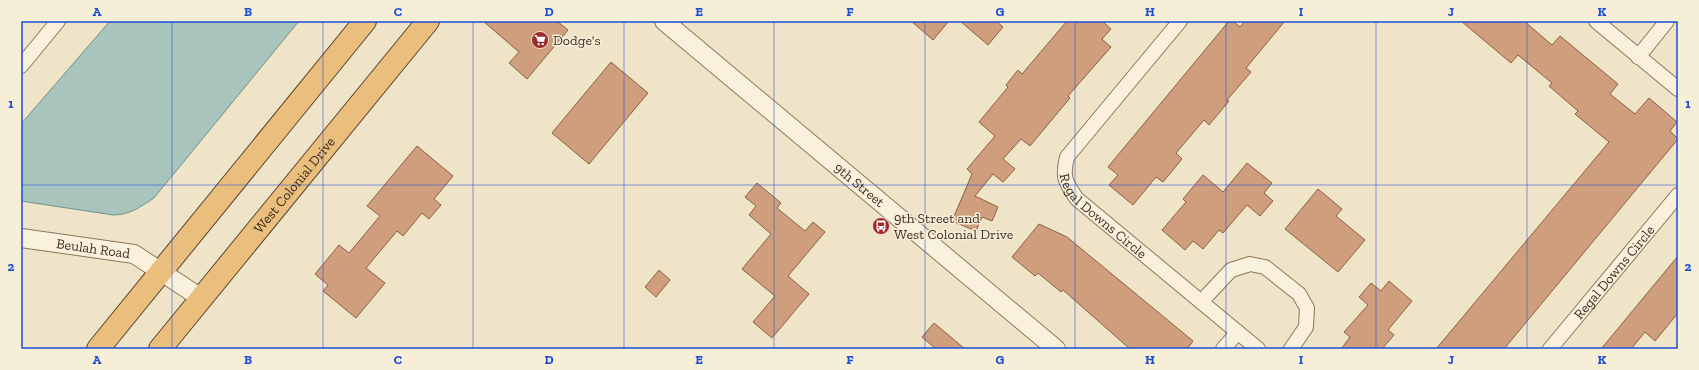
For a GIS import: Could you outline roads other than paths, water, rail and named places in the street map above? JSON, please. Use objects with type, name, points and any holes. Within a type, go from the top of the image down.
[{"type":"highway","points":[[98,349],[365,21]]},
{"type":"highway","name":"West Colonial Drive","points":[[160,349],[428,21]]},
{"type":"street","points":[[21,66],[58,21]]},
{"type":"street","name":"9th Street","points":[[664,21],[1056,349]]},
{"type":"street","name":"Regal Downs Circle","points":[[1180,21],[1067,157],[1063,172],[1066,184],[1077,199],[1258,349]]},
{"type":"street","points":[[1596,21],[1678,90]]},
{"type":"street","points":[[1638,56],[1667,21]]},
{"type":"street","name":"Regal Downs Circle","points":[[1550,349],[1678,195]]},
{"type":"street","name":"Beulah Road","points":[[21,238],[134,254],[201,298]]},
{"type":"street","points":[[1202,302],[1231,270],[1250,264],[1265,267],[1299,294],[1307,308],[1306,326],[1291,349]]},
{"type":"street","points":[[1223,349],[1238,332]]},
{"type":"water","points":[[110,21],[299,21],[154,198],[135,210],[119,215],[21,201],[21,124]]},
{"type":"place","name":"Dodge's","points":[[540,40]]},
{"type":"place","name":"9th Street and West Colonial Drive","points":[[881,226]]}]
